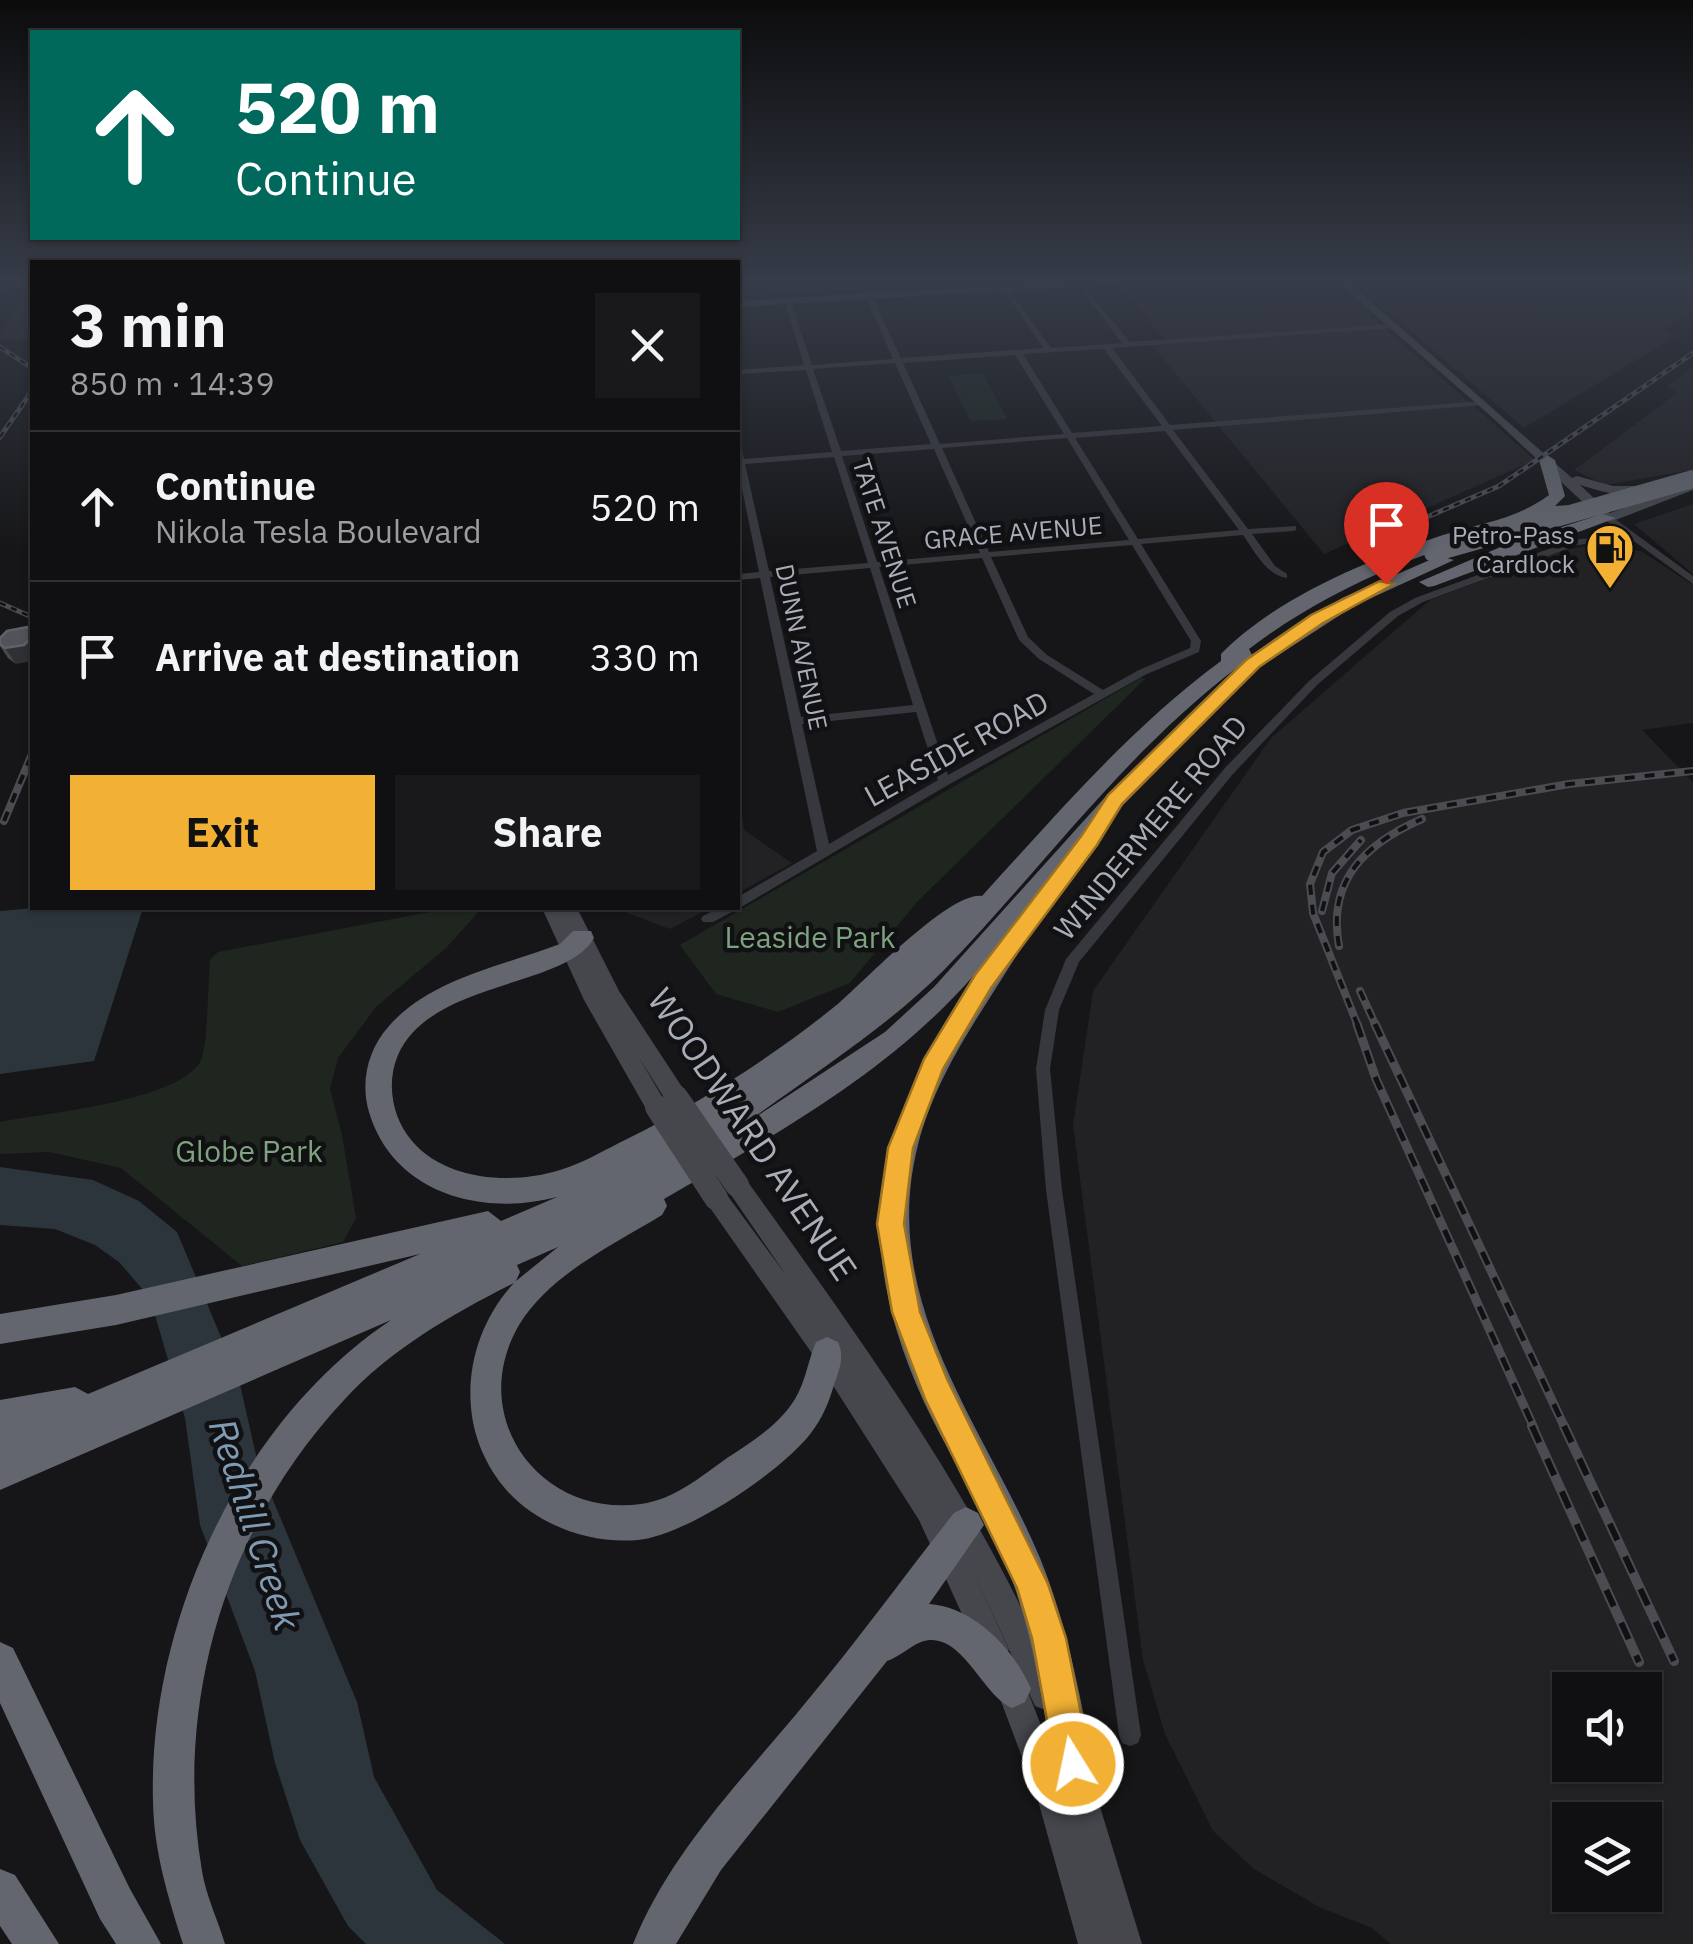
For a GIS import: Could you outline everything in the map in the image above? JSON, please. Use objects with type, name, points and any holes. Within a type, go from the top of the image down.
[{"type":"highway","points":[[1520,519],[1552,503],[1557,496],[1553,466]]},
{"type":"highway","points":[[1439,557],[1685,484]]},
{"type":"highway","points":[[204,1944],[191,1915],[178,1859],[174,1794],[179,1710],[189,1656],[206,1598],[236,1527],[276,1454],[344,1378],[416,1320],[579,1236],[633,1188],[854,1029],[932,966],[1107,773],[1178,703],[1317,619],[1439,557],[1685,484]]},
{"type":"highway","points":[[827,1354],[812,1406],[789,1435],[706,1494],[640,1522],[585,1519],[544,1501],[499,1457],[486,1422],[485,1378],[493,1342],[527,1290],[585,1248],[778,1127],[894,1040],[943,994],[1223,677],[1234,651],[1308,599],[1427,545],[1520,519],[1604,509]]},
{"type":"highway","points":[[1223,677],[1336,622],[1492,556],[1561,532],[1604,509]]},
{"type":"highway","points":[[1073,1764],[1045,1621],[1018,1550],[918,1348],[897,1275],[891,1211],[904,1135],[932,1066],[983,982],[1090,840],[1115,800]]},
{"type":"highway","points":[[575,945],[425,1010],[392,1042],[378,1083],[385,1126],[402,1152],[433,1176],[486,1190],[550,1186],[649,1141],[759,1078],[837,1019],[961,912],[1010,882]]},
{"type":"highway","points":[[0,1330],[116,1310],[464,1233],[633,1188],[706,1164],[840,1079]]},
{"type":"highway","points":[[0,1473],[289,1336],[633,1188]]},
{"type":"highway","points":[[0,1418],[42,1412],[147,1384],[289,1336]]},
{"type":"highway","points":[[0,1451],[147,1384]]},
{"type":"highway","points":[[657,1936],[714,1846],[861,1667],[957,1536]]},
{"type":"highway","points":[[861,1667],[896,1634],[914,1625],[950,1625],[965,1632],[1012,1689]]},
{"type":"highway","points":[[0,1661],[107,1888],[140,1944]]},
{"type":"highway","points":[[0,1890],[38,1944]]},
{"type":"main road","points":[[1443,369],[1604,509]]},
{"type":"main road","points":[[1553,466],[1577,480],[1612,490],[1685,484]]},
{"type":"main road","points":[[1577,480],[1604,509]]},
{"type":"main road","points":[[1604,509],[1685,484]]},
{"type":"main road","points":[[1604,509],[1685,484]]},
{"type":"main road","points":[[1604,509],[1641,490]]},
{"type":"main road","name":"WOODWARD AVENUE","points":[[553,910],[667,1102],[928,1510],[957,1536],[1019,1628],[1073,1764],[1125,1944]]},
{"type":"main road","name":"WOODWARD AVENUE","points":[[568,910],[575,945]]},
{"type":"main road","name":"WOODWARD AVENUE","points":[[726,1191],[907,1428],[957,1536],[1053,1797],[1094,1944]]},
{"type":"street","points":[[740,372],[795,369]]},
{"type":"street","name":"TATE AVENUE","points":[[807,369],[944,782]]},
{"type":"street","points":[[900,369],[1022,638],[1043,657],[1103,695]]},
{"type":"street","points":[[1027,369],[1134,541]]},
{"type":"street","points":[[1123,369],[1244,532],[1272,568],[1284,576]]},
{"type":"street","points":[[740,458],[1069,438],[1483,403]]},
{"type":"street","name":"DUNN AVENUE","points":[[740,467],[824,852]]},
{"type":"street","points":[[1604,509],[1693,582]]},
{"type":"street","name":"GRACE AVENUE","points":[[740,577],[1293,528]]},
{"type":"street","name":"WINDERMERE ROAD","points":[[1130,1735],[1054,1190],[1043,1069],[1052,1010],[1073,959],[1240,760],[1313,683],[1394,614],[1419,600],[1561,547],[1634,536]]},
{"type":"street","name":"LEASIDE ROAD","points":[[740,902],[944,782],[1143,672],[1195,650],[1196,641],[1134,541]]},
{"type":"street","points":[[794,720],[917,708]]},
{"type":"street","points":[[708,919],[725,910]]},
{"type":"shaded area","points":[[1172,369],[1431,369],[1535,460],[1324,554]]},
{"type":"shaded area","points":[[1455,369],[1622,369],[1524,428]]},
{"type":"shaded area","points":[[1693,369],[1693,470],[1605,485],[1574,470],[1677,393],[1667,386]]},
{"type":"shaded area","points":[[1693,504],[1693,574],[1634,524]]},
{"type":"shaded area","points":[[1588,546],[1641,551],[1693,585],[1693,723],[1642,730],[1693,782],[1693,1944],[1391,1944],[1372,1928],[1319,1907],[1254,1869],[1213,1831],[1165,1734],[1143,1660],[1073,1125],[1093,991],[1271,738],[1430,600],[1564,550]]},
{"type":"shaded area","points":[[740,802],[744,830],[792,863],[740,892]]},
{"type":"shaded area","points":[[619,910],[706,910],[670,929]]},
{"type":"green space","points":[[983,373],[1007,419],[970,421],[949,376]]},
{"type":"green space","name":"Leaside Park","points":[[1145,679],[918,901],[850,983],[778,1012],[716,994],[680,945]]},
{"type":"green space","name":"Globe Park","points":[[440,910],[480,910],[446,948],[376,1007],[338,1058],[330,1089],[356,1218],[343,1242],[242,1266],[121,1168],[49,1152],[0,1154],[0,1122],[110,1103],[168,1086],[189,1074],[203,1052],[210,960],[218,952]]},
{"type":"water","points":[[142,910],[94,1061],[0,1074],[0,911]]},
{"type":"water","name":"Redhill Creek","points":[[0,1167],[93,1180],[139,1201],[177,1232],[239,1380],[258,1464],[357,1702],[374,1777],[437,1890],[505,1944],[366,1944],[348,1926],[300,1840],[275,1763],[255,1671],[200,1525],[185,1418],[150,1298],[119,1262],[95,1245],[55,1229],[0,1225]]},
{"type":"building","points":[[27,627],[30,639],[24,645],[5,648],[0,638],[7,631]]},
{"type":"railway","points":[[1355,548],[1499,486],[1670,369]]},
{"type":"railway","points":[[0,437],[30,394]]},
{"type":"railway","points":[[0,603],[30,616]]},
{"type":"railway","points":[[4,821],[30,759]]},
{"type":"railway","points":[[1358,1026],[1313,913],[1310,884],[1323,852],[1352,830],[1403,813],[1569,784],[1693,771]]},
{"type":"railway","points":[[1339,946],[1339,902],[1355,867],[1383,840],[1422,819]]},
{"type":"railway","points":[[1322,911],[1332,873],[1361,840]]},
{"type":"railway","points":[[1360,991],[1376,1026]]},
{"type":"railway","points":[[1357,1024],[1376,1079],[1534,1428]]},
{"type":"railway","points":[[1375,1024],[1565,1428]]},
{"type":"railway","points":[[1532,1426],[1639,1662]]},
{"type":"railway","points":[[1564,1426],[1674,1661]]},
{"type":"place","name":"Petro-Pass Cardlock","points":[[1610,590]]},
{"type":"route","points":[[1073,1764],[1049,1638],[1032,1584],[935,1388],[906,1312],[890,1224],[900,1148],[932,1066],[983,982],[1035,908],[1090,840],[1115,800],[1252,663],[1317,619],[1386,584]]}]
